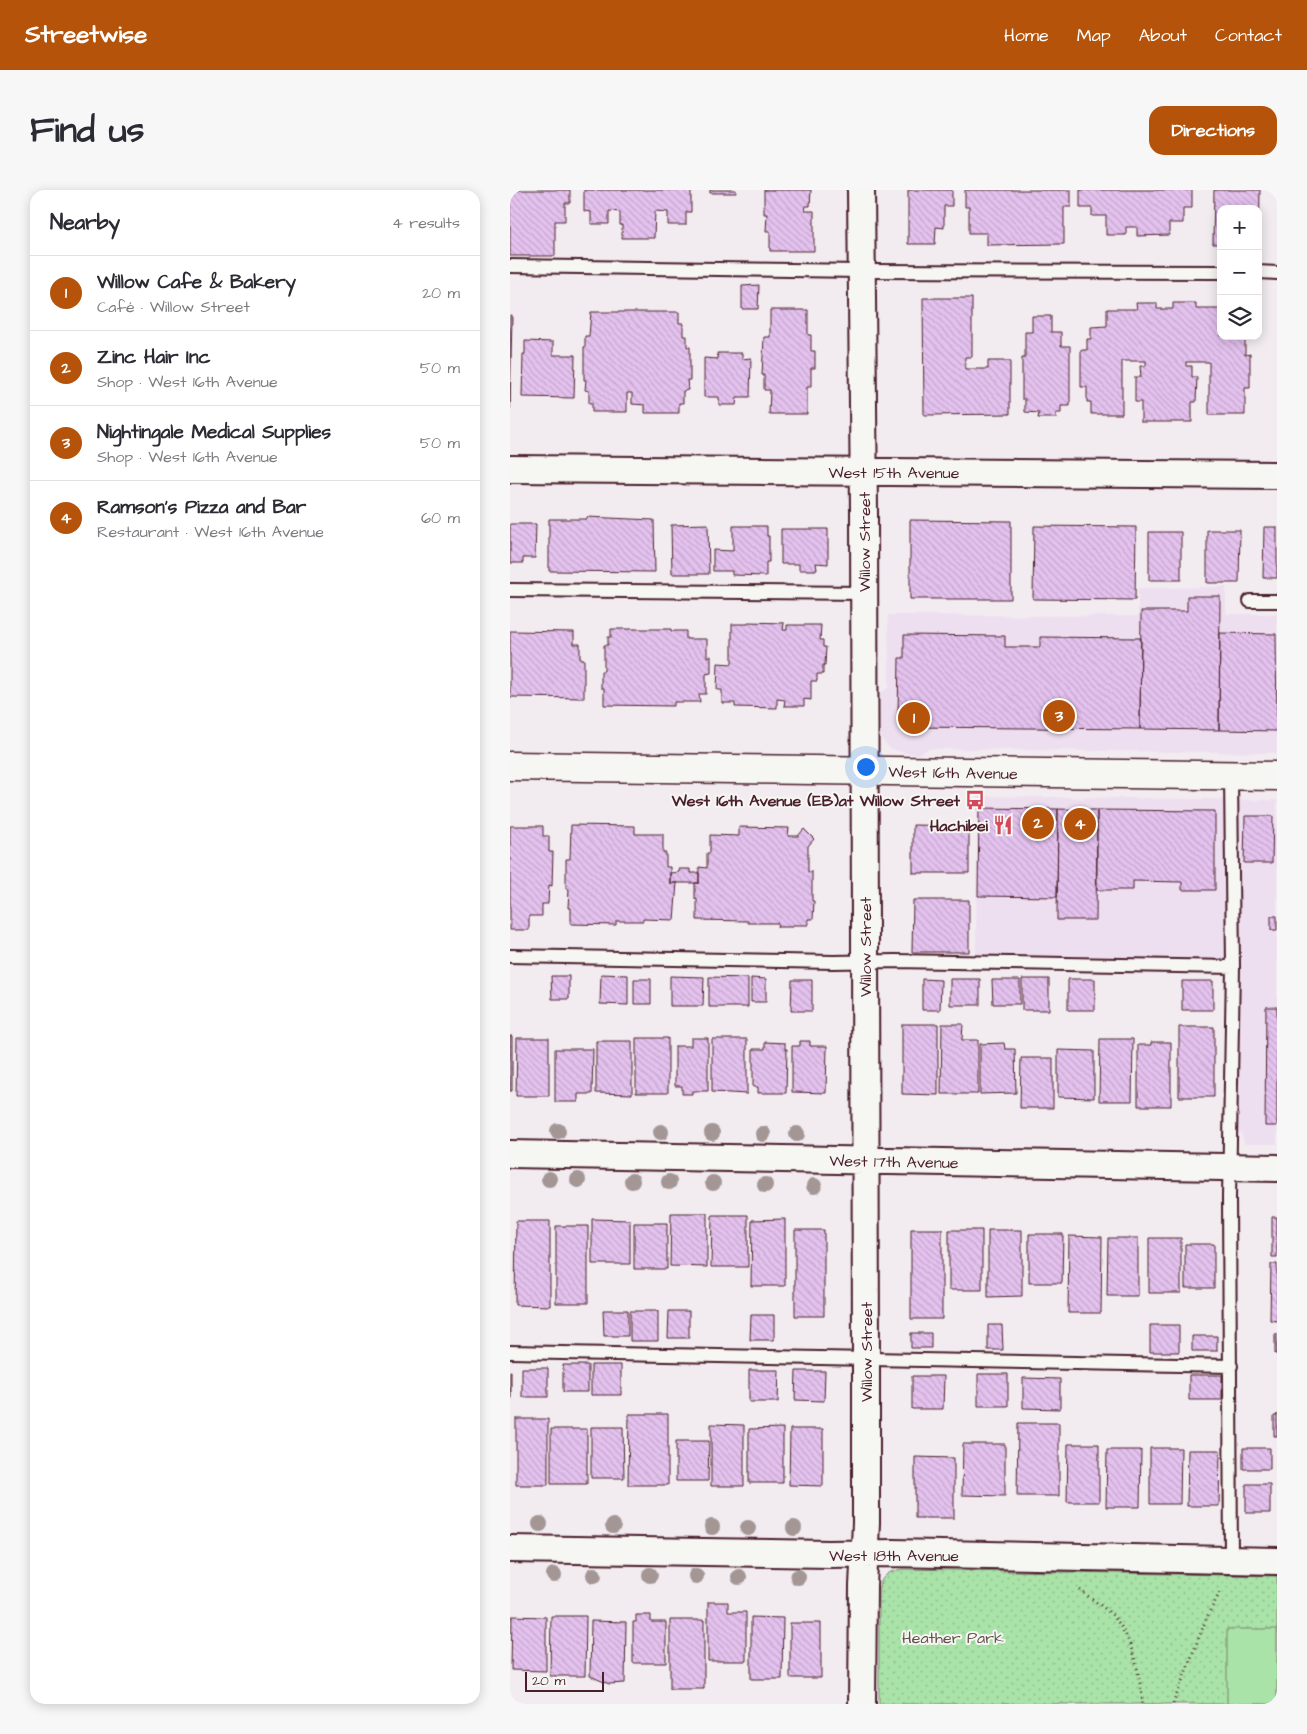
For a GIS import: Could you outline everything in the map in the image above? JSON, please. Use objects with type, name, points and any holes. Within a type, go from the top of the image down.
[{"type":"street","name":"Willow Street","points":[[861,190],[860,270],[865,771],[866,1359],[866,1523],[862,1704]]},
{"type":"street","name":"West 15th Avenue","points":[[510,469],[1277,475]]},
{"type":"street","name":"West 16th Avenue","points":[[510,766],[1277,776]]},
{"type":"street","name":"West 17th Avenue","points":[[510,1154],[1277,1168]]},
{"type":"street","name":"West 18th Avenue","points":[[510,1550],[1277,1561]]},
{"type":"lane","points":[[510,266],[1217,272]]},
{"type":"lane","points":[[1262,272],[1277,272]]},
{"type":"lane","points":[[510,590],[864,593]]},
{"type":"lane","points":[[1250,601],[1277,601]]},
{"type":"lane","points":[[1231,776],[1233,968],[1229,1167],[1231,1560]]},
{"type":"lane","points":[[510,956],[1233,968]]},
{"type":"lane","points":[[510,1352],[1231,1366]]},
{"type":"path","points":[[1080,1590],[1113,1616],[1128,1638],[1140,1680],[1143,1704]]},
{"type":"path","points":[[1173,1704],[1206,1617],[1220,1592]]},
{"type":"shaded area","points":[[1226,587],[1226,614],[1277,614],[1277,753],[928,749],[918,754],[905,753],[889,748],[882,739],[879,730],[879,697],[889,687],[888,615],[1138,616],[1138,588]]},
{"type":"shaded area","points":[[977,796],[1277,800],[1277,1144],[1245,1144],[1241,1133],[1231,1130],[1233,967],[976,962]]},
{"type":"green space","name":"Heather Park","points":[[904,1569],[1277,1576],[1277,1704],[879,1704],[879,1587],[885,1576]]},
{"type":"green space","points":[[1227,1629],[1277,1629],[1277,1704],[1227,1704]]},
{"type":"building","points":[[510,190],[570,190],[570,203],[565,203],[565,221],[555,221],[555,256],[510,256]]},
{"type":"building","points":[[584,190],[691,190],[691,212],[686,212],[686,225],[668,225],[668,212],[655,211],[654,238],[622,238],[620,212],[609,211],[609,224],[591,224],[591,212],[584,211]]},
{"type":"building","points":[[710,190],[736,190],[736,193],[710,193]]},
{"type":"building","points":[[764,190],[811,190],[810,206],[806,206],[805,211],[814,211],[814,251],[770,251],[770,231],[766,231],[767,214],[764,214]]},
{"type":"building","points":[[908,190],[952,190],[952,206],[944,206],[944,228],[936,227],[935,244],[908,244]]},
{"type":"building","points":[[965,190],[1071,190],[1071,207],[1064,207],[1064,244],[987,245],[987,233],[969,233],[969,207],[965,207]]},
{"type":"building","points":[[1080,190],[1192,190],[1192,208],[1183,208],[1183,223],[1169,223],[1169,235],[1137,236],[1137,227],[1126,227],[1126,235],[1106,235],[1106,216],[1092,216],[1092,208],[1080,208]]},
{"type":"building","points":[[1214,190],[1260,190],[1260,205],[1217,205],[1217,244],[1213,244]]},
{"type":"building","points":[[759,285],[758,309],[742,309],[742,286]]},
{"type":"building","points":[[923,298],[972,298],[972,357],[965,357],[965,369],[988,369],[988,361],[1010,361],[1010,414],[924,415]]},
{"type":"building","points":[[1136,303],[1157,303],[1157,309],[1173,309],[1173,303],[1196,303],[1196,309],[1217,309],[1217,340],[1245,340],[1245,355],[1250,354],[1250,388],[1245,388],[1245,415],[1209,415],[1209,362],[1186,362],[1186,366],[1192,366],[1192,377],[1197,377],[1196,402],[1192,402],[1192,422],[1141,422],[1141,402],[1135,402],[1135,377],[1141,377],[1140,366],[1146,366],[1146,361],[1122,361],[1122,414],[1091,414],[1091,402],[1087,402],[1087,387],[1081,387],[1081,350],[1087,350],[1087,339],[1091,339],[1091,327],[1107,326],[1107,309],[1137,309]]},
{"type":"building","points":[[770,310],[808,310],[808,335],[811,335],[811,351],[815,351],[815,368],[811,368],[811,387],[807,387],[807,414],[769,414],[770,390],[764,390],[764,375],[762,375],[764,337],[770,337]]},
{"type":"building","points":[[591,312],[679,312],[679,323],[683,323],[683,336],[687,336],[687,347],[690,347],[690,380],[687,380],[688,390],[683,391],[683,403],[679,403],[679,413],[645,413],[645,405],[632,404],[632,393],[627,393],[627,412],[592,412],[592,403],[589,403],[589,391],[585,390],[586,380],[584,380],[585,336],[589,336]]},
{"type":"building","points":[[510,315],[512,315],[510,409]]},
{"type":"building","points":[[1032,316],[1051,316],[1051,332],[1061,332],[1061,346],[1070,346],[1070,406],[1061,406],[1061,413],[1056,413],[1056,418],[1038,418],[1039,413],[1025,412],[1025,399],[1022,399],[1022,358],[1025,358],[1025,332],[1032,332]]},
{"type":"building","points":[[525,341],[553,342],[553,355],[575,355],[574,398],[522,397]]},
{"type":"building","points":[[717,353],[742,353],[742,359],[751,358],[750,397],[737,397],[736,405],[719,405],[719,397],[704,397],[704,358],[718,359]]},
{"type":"building","points":[[587,517],[654,520],[655,572],[549,571],[549,519],[587,519]]},
{"type":"building","points":[[910,520],[1011,521],[1011,599],[910,599]]},
{"type":"building","points":[[510,524],[536,524],[535,558],[523,558],[523,563],[510,563]]},
{"type":"building","points":[[708,524],[709,574],[672,574],[671,525]]},
{"type":"building","points":[[733,526],[767,526],[769,562],[766,562],[766,576],[732,575],[732,571],[713,571],[713,550],[733,551]]},
{"type":"building","points":[[1034,526],[1136,527],[1135,600],[1033,599]]},
{"type":"building","points":[[1264,527],[1277,527],[1277,578],[1263,578]]},
{"type":"building","points":[[781,529],[828,529],[828,564],[816,563],[817,570],[799,570],[799,564],[781,564]]},
{"type":"building","points":[[1207,530],[1240,530],[1239,583],[1207,583]]},
{"type":"building","points":[[1149,532],[1181,532],[1181,580],[1149,580]]},
{"type":"building","points":[[1187,596],[1220,596],[1219,730],[1140,729],[1141,611],[1187,611]]},
{"type":"building","points":[[748,622],[784,623],[783,630],[787,630],[787,625],[821,625],[820,640],[823,640],[823,647],[826,647],[825,665],[823,665],[823,674],[817,674],[817,681],[811,681],[811,700],[804,699],[804,706],[784,706],[785,700],[777,699],[777,708],[735,707],[735,703],[722,703],[722,690],[717,690],[718,663],[732,664],[732,624],[748,624]]},
{"type":"building","points":[[611,629],[671,629],[671,631],[686,631],[686,639],[707,639],[707,657],[711,656],[711,673],[706,674],[706,694],[699,694],[700,702],[674,702],[674,706],[604,705],[601,671],[604,671],[604,645],[608,645]]},
{"type":"building","points":[[510,631],[574,632],[574,644],[580,644],[580,659],[584,659],[584,698],[510,697]]},
{"type":"building","points":[[1220,633],[1276,634],[1277,731],[1219,730]]},
{"type":"building","points":[[904,635],[1005,636],[1005,647],[1040,647],[1040,637],[1141,638],[1140,729],[908,727],[898,715],[899,658],[904,658]]},
{"type":"building","points":[[979,808],[1058,809],[1057,897],[978,896]]},
{"type":"building","points":[[1058,809],[1097,810],[1096,920],[1057,920]]},
{"type":"building","points":[[1097,810],[1215,811],[1215,890],[1182,890],[1182,882],[1133,881],[1133,890],[1097,890]]},
{"type":"building","points":[[1245,816],[1273,816],[1272,863],[1244,863]]},
{"type":"building","points":[[571,825],[635,826],[635,834],[663,834],[663,852],[666,853],[666,867],[670,867],[670,883],[677,883],[674,920],[643,919],[643,921],[616,921],[616,925],[571,924],[571,908],[568,908],[569,889],[566,889],[566,859],[570,859]]},
{"type":"building","points":[[913,825],[969,826],[969,873],[913,873]]},
{"type":"building","points":[[510,826],[543,826],[543,836],[549,836],[549,852],[553,852],[552,886],[549,885],[548,904],[542,904],[542,916],[529,916],[529,930],[510,930]]},
{"type":"building","points":[[739,827],[789,828],[788,836],[798,836],[804,829],[814,839],[808,846],[808,872],[812,872],[812,901],[814,901],[813,919],[808,919],[808,925],[777,927],[778,923],[697,920],[695,883],[699,883],[699,867],[707,868],[707,853],[710,853],[710,835],[739,836]]},
{"type":"building","points":[[679,869],[690,869],[690,873],[699,873],[699,883],[670,883],[670,873],[679,872]]},
{"type":"building","points":[[913,900],[969,900],[969,952],[912,952]]},
{"type":"building","points":[[1271,916],[1277,916],[1277,930],[1271,930]]},
{"type":"building","points":[[601,974],[628,975],[628,1005],[600,1004]]},
{"type":"building","points":[[551,976],[569,976],[569,999],[552,999]]},
{"type":"building","points":[[670,976],[704,977],[703,1006],[670,1006]]},
{"type":"building","points":[[709,977],[748,978],[748,1007],[709,1007]]},
{"type":"building","points":[[751,978],[766,979],[766,1002],[751,1002]]},
{"type":"building","points":[[634,979],[651,979],[651,1004],[634,1004]]},
{"type":"building","points":[[922,979],[941,980],[940,1010],[922,1010]]},
{"type":"building","points":[[950,979],[980,979],[980,1005],[950,1005]]},
{"type":"building","points":[[1022,979],[1049,979],[1049,1010],[1022,1010]]},
{"type":"building","points":[[1068,979],[1095,979],[1095,1010],[1068,1010]]},
{"type":"building","points":[[792,980],[812,980],[812,1011],[791,1011]]},
{"type":"building","points":[[992,980],[1020,980],[1020,1004],[993,1004]]},
{"type":"building","points":[[1182,981],[1213,981],[1213,1010],[1182,1010]]},
{"type":"building","points":[[1266,1007],[1277,1007],[1277,1126],[1265,1126]]},
{"type":"building","points":[[902,1024],[938,1024],[938,1095],[902,1094]]},
{"type":"building","points":[[942,1024],[963,1024],[962,1040],[978,1040],[978,1094],[941,1094]]},
{"type":"building","points":[[1179,1027],[1214,1027],[1214,1097],[1179,1097]]},
{"type":"building","points":[[510,1036],[512,1036],[512,1091],[510,1091]]},
{"type":"building","points":[[517,1038],[549,1038],[549,1096],[516,1096]]},
{"type":"building","points":[[636,1038],[668,1038],[668,1093],[636,1093]]},
{"type":"building","points":[[691,1038],[708,1038],[708,1091],[692,1091],[692,1094],[682,1094],[682,1086],[675,1086],[675,1046],[691,1046]]},
{"type":"building","points":[[712,1039],[747,1039],[747,1094],[712,1092]]},
{"type":"building","points":[[1100,1039],[1133,1039],[1132,1101],[1099,1101]]},
{"type":"building","points":[[596,1041],[632,1041],[632,1094],[596,1093]]},
{"type":"building","points":[[800,1041],[810,1041],[810,1046],[827,1046],[826,1093],[792,1092],[792,1046],[800,1046]]},
{"type":"building","points":[[765,1042],[785,1043],[785,1049],[787,1049],[786,1093],[758,1093],[758,1087],[753,1087],[753,1049],[765,1049]]},
{"type":"building","points":[[1151,1042],[1171,1042],[1171,1106],[1138,1106],[1138,1045],[1151,1045]]},
{"type":"building","points":[[1004,1043],[1005,1049],[1015,1049],[1016,1093],[980,1094],[980,1044]]},
{"type":"building","points":[[555,1049],[593,1049],[592,1094],[578,1094],[578,1102],[555,1102]]},
{"type":"building","points":[[1058,1050],[1094,1051],[1094,1098],[1058,1097]]},
{"type":"building","points":[[1021,1058],[1053,1058],[1053,1108],[1020,1108]]},
{"type":"building","points":[[671,1213],[707,1213],[707,1267],[670,1266]]},
{"type":"building","points":[[712,1215],[748,1215],[748,1267],[711,1267]]},
{"type":"building","points":[[1272,1217],[1277,1217],[1277,1257],[1272,1257]]},
{"type":"building","points":[[592,1219],[630,1220],[630,1264],[592,1264]]},
{"type":"building","points":[[785,1219],[785,1286],[751,1286],[752,1220]]},
{"type":"building","points":[[516,1221],[550,1221],[550,1306],[515,1305]]},
{"type":"building","points":[[634,1223],[667,1223],[667,1269],[634,1269]]},
{"type":"building","points":[[556,1226],[588,1226],[588,1303],[556,1303]]},
{"type":"building","points":[[911,1229],[942,1229],[942,1319],[911,1319]]},
{"type":"building","points":[[795,1230],[824,1230],[824,1316],[795,1316]]},
{"type":"building","points":[[949,1230],[982,1230],[982,1290],[949,1290]]},
{"type":"building","points":[[988,1230],[1022,1230],[1022,1296],[988,1297]]},
{"type":"building","points":[[1029,1234],[1063,1234],[1062,1283],[1029,1283]]},
{"type":"building","points":[[1069,1236],[1102,1237],[1101,1313],[1068,1313]]},
{"type":"building","points":[[1108,1238],[1138,1238],[1138,1296],[1107,1296]]},
{"type":"building","points":[[1149,1238],[1181,1238],[1181,1293],[1149,1293]]},
{"type":"building","points":[[1185,1244],[1214,1244],[1214,1288],[1185,1288]]},
{"type":"building","points":[[1271,1264],[1277,1264],[1277,1321],[1270,1320]]},
{"type":"building","points":[[603,1310],[628,1310],[628,1336],[604,1336]]},
{"type":"building","points":[[630,1311],[658,1311],[658,1341],[630,1341]]},
{"type":"building","points":[[669,1311],[689,1311],[689,1338],[668,1338]]},
{"type":"building","points":[[751,1315],[774,1315],[774,1340],[750,1340]]},
{"type":"building","points":[[988,1325],[1002,1325],[1003,1350],[988,1350]]},
{"type":"building","points":[[1150,1325],[1179,1325],[1179,1352],[1150,1352]]},
{"type":"building","points":[[911,1333],[931,1333],[931,1348],[911,1348]]},
{"type":"building","points":[[1275,1334],[1277,1334],[1277,1354],[1275,1354]]},
{"type":"building","points":[[1192,1336],[1217,1336],[1217,1351],[1192,1351]]},
{"type":"building","points":[[563,1365],[588,1365],[588,1392],[563,1392]]},
{"type":"building","points":[[591,1365],[621,1365],[621,1395],[591,1395]]},
{"type":"building","points":[[522,1368],[548,1368],[548,1397],[522,1397]]},
{"type":"building","points":[[749,1370],[779,1370],[778,1402],[749,1402]]},
{"type":"building","points":[[511,1371],[511,1400],[510,1400]]},
{"type":"building","points":[[796,1371],[825,1371],[824,1401],[795,1400]]},
{"type":"building","points":[[978,1374],[1008,1374],[1008,1406],[978,1406]]},
{"type":"building","points":[[1189,1375],[1222,1375],[1222,1400],[1189,1400]]},
{"type":"building","points":[[912,1376],[944,1376],[943,1409],[912,1409]]},
{"type":"building","points":[[1023,1378],[1060,1379],[1060,1409],[1023,1408]]},
{"type":"building","points":[[629,1414],[668,1414],[668,1485],[628,1485]]},
{"type":"building","points":[[1274,1416],[1277,1416],[1277,1436],[1274,1436]]},
{"type":"building","points":[[516,1419],[548,1419],[548,1485],[516,1485]]},
{"type":"building","points":[[1018,1423],[1059,1423],[1059,1496],[1017,1496]]},
{"type":"building","points":[[711,1424],[744,1425],[744,1486],[711,1486]]},
{"type":"building","points":[[591,1427],[623,1427],[624,1478],[591,1478]]},
{"type":"building","points":[[783,1428],[783,1483],[749,1483],[749,1429]]},
{"type":"building","points":[[551,1429],[587,1429],[587,1484],[551,1484]]},
{"type":"building","points":[[790,1429],[823,1429],[823,1486],[789,1485]]},
{"type":"building","points":[[676,1441],[709,1441],[708,1481],[676,1481]]},
{"type":"building","points":[[963,1444],[1005,1444],[1005,1496],[962,1495]]},
{"type":"building","points":[[1068,1444],[1099,1444],[1099,1502],[1067,1502]]},
{"type":"building","points":[[1150,1448],[1181,1448],[1180,1504],[1150,1504]]},
{"type":"building","points":[[1243,1448],[1270,1448],[1270,1469],[1243,1469]]},
{"type":"building","points":[[1107,1450],[1141,1450],[1140,1507],[1106,1507]]},
{"type":"building","points":[[1188,1450],[1220,1450],[1219,1506],[1187,1506]]},
{"type":"building","points":[[915,1457],[954,1458],[954,1518],[915,1518]]},
{"type":"building","points":[[1246,1484],[1270,1484],[1270,1513],[1246,1513]]},
{"type":"building","points":[[708,1602],[728,1602],[728,1612],[746,1612],[746,1661],[708,1661]]},
{"type":"building","points":[[636,1615],[651,1615],[651,1622],[666,1622],[666,1663],[633,1663],[633,1622],[636,1622]]},
{"type":"building","points":[[512,1616],[546,1617],[546,1671],[511,1670]]},
{"type":"building","points":[[551,1616],[586,1616],[585,1676],[550,1676]]},
{"type":"building","points":[[751,1617],[783,1618],[782,1679],[751,1679]]},
{"type":"building","points":[[670,1620],[704,1620],[704,1689],[670,1689]]},
{"type":"building","points":[[591,1621],[626,1622],[625,1683],[609,1684],[590,1676]]},
{"type":"building","points":[[790,1623],[821,1623],[821,1678],[790,1678]]},
{"type":"place","name":"Nightingale Medical Supplies","points":[[1059,716]]},
{"type":"place","name":"Willow Cafe & Bakery","points":[[914,718]]},
{"type":"place","name":"West 16th Avenue (EB)at Willow Street","points":[[975,800]]},
{"type":"place","name":"Zinc Hair Inc","points":[[1038,823]]},
{"type":"place","name":"Ramson's Pizza and Bar","points":[[1080,824]]},
{"type":"place","name":"Hachibei","points":[[1003,825]]}]
